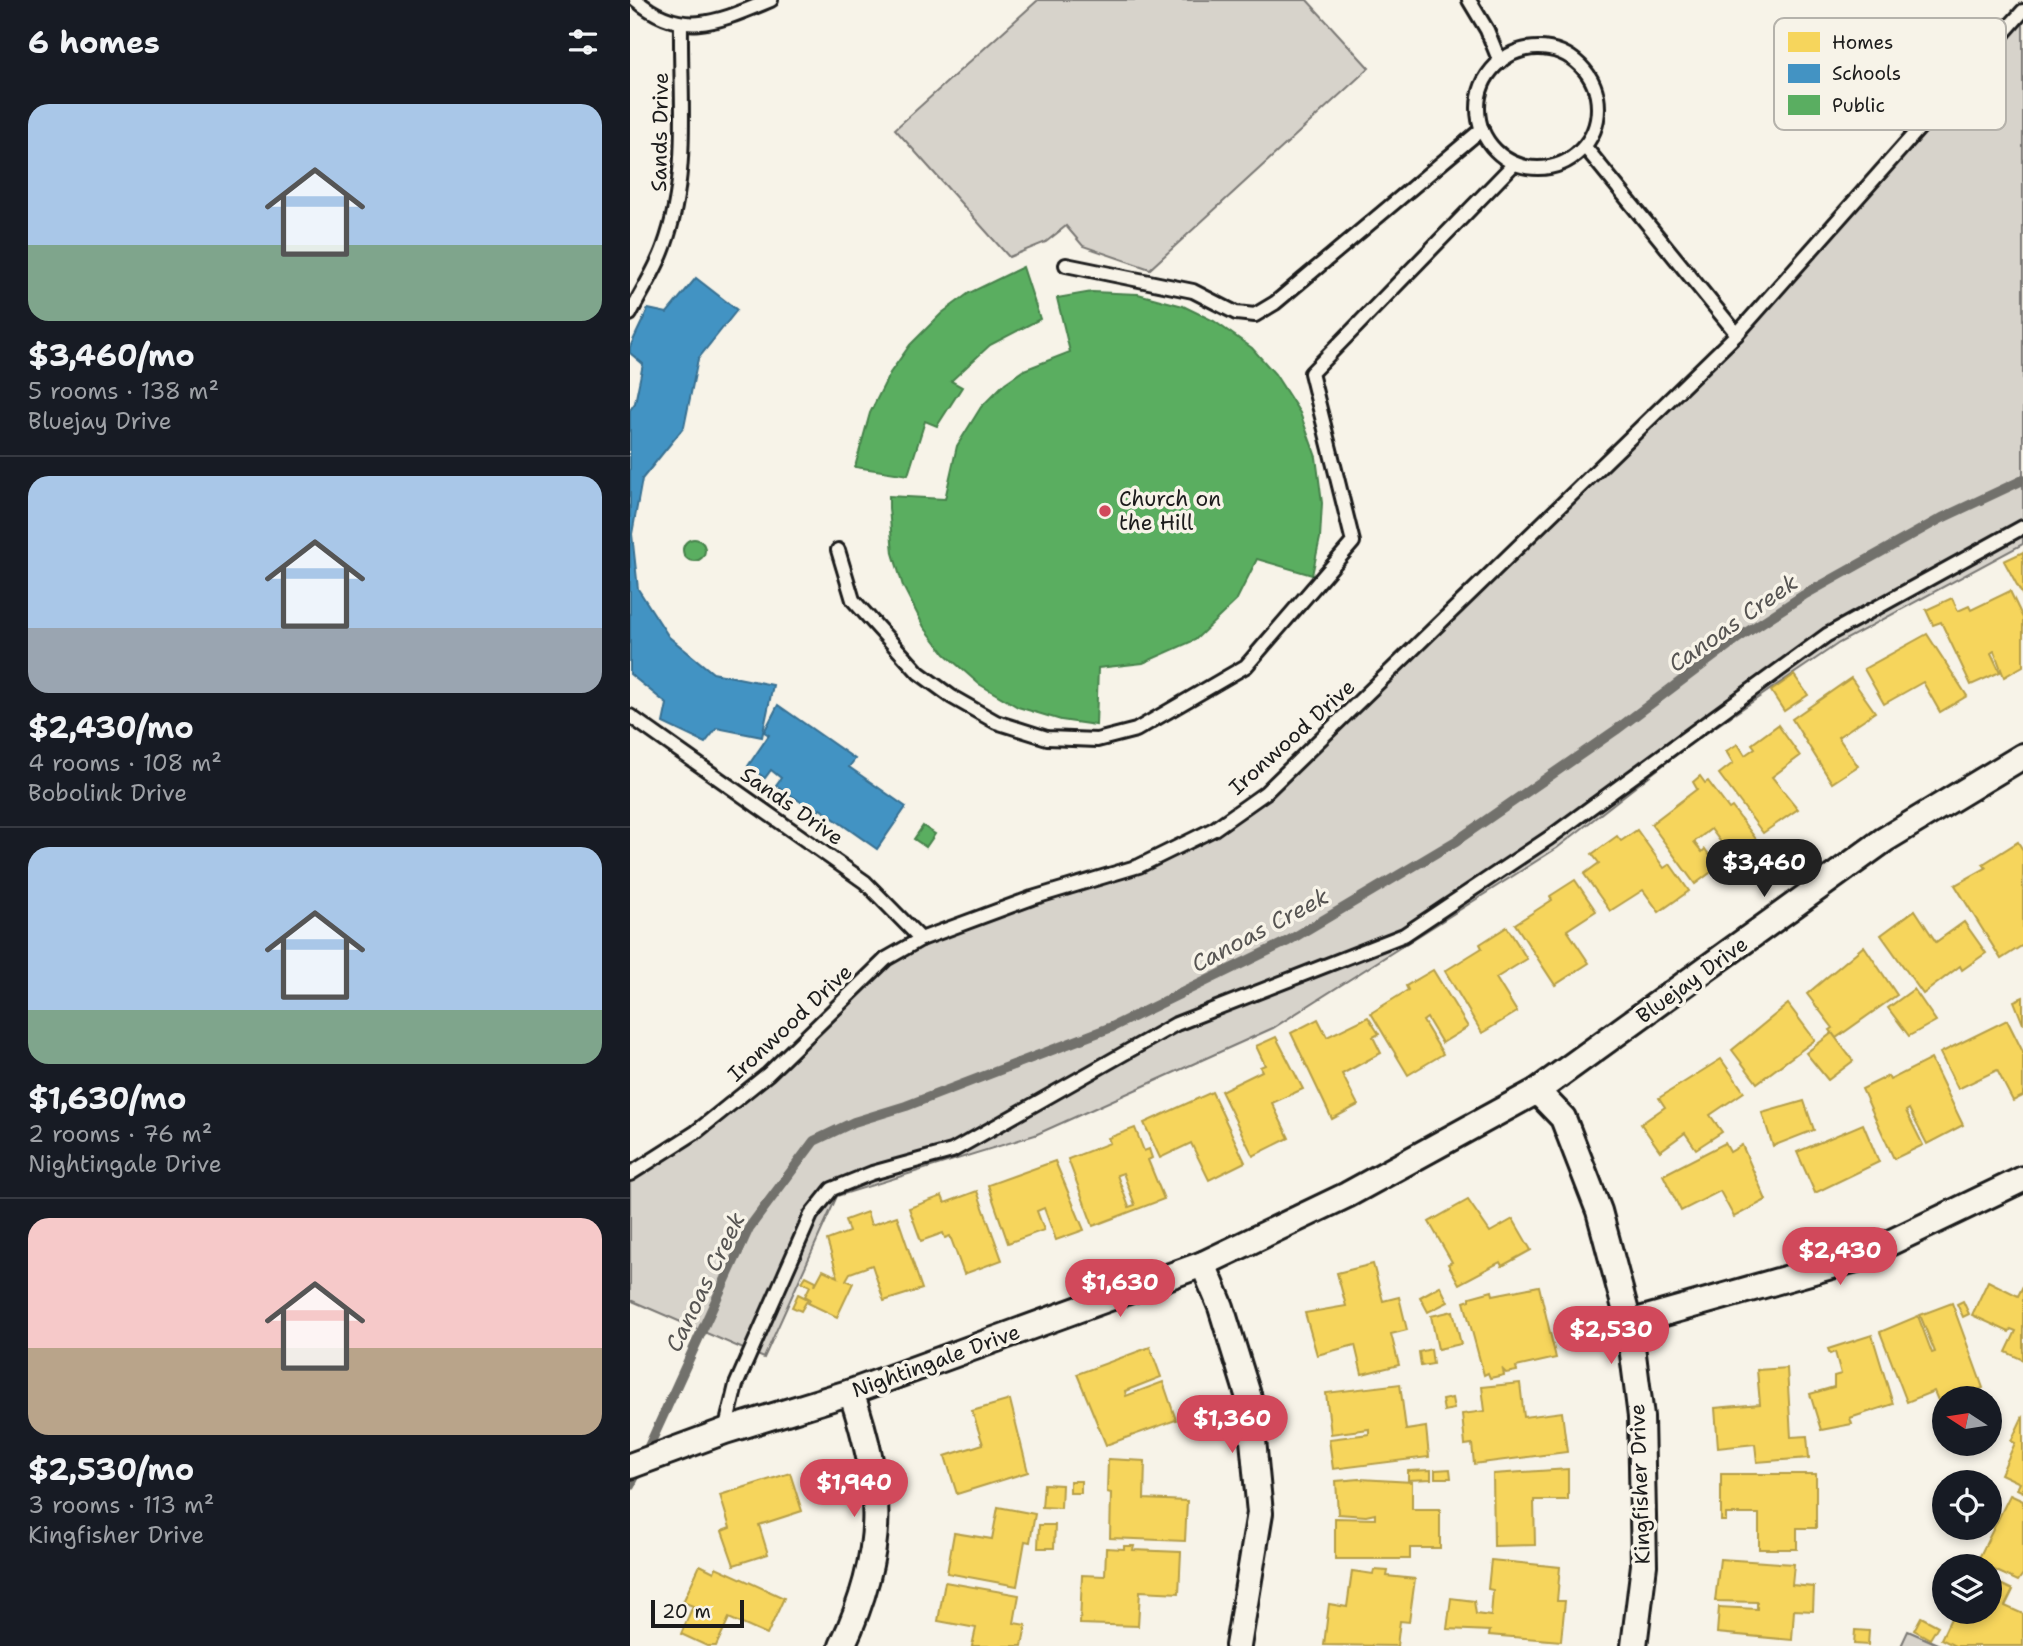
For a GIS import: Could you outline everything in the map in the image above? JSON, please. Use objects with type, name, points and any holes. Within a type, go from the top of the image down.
[{"type":"street","name":"Bluejay Drive","points":[[1537,1091],[1884,840],[2023,756]]},
{"type":"street","name":"Nightingale Drive","points":[[630,1466],[661,1457],[725,1431],[851,1392],[1203,1265],[1347,1195],[1537,1091]]},
{"type":"street","name":"Kingfisher Drive","points":[[1537,1091],[1563,1118],[1599,1211],[1629,1323],[1641,1417],[1644,1565],[1634,1646]]},
{"type":"street","points":[[1629,1323],[1856,1259],[2023,1179]]},
{"type":"street","points":[[1203,1265],[1221,1307],[1249,1398],[1259,1500],[1260,1513],[1238,1646]]},
{"type":"street","points":[[842,1646],[856,1616],[877,1530],[875,1479],[866,1434],[851,1392]]},
{"type":"lane","points":[[636,0],[651,13],[681,24],[718,22],[771,0]]},
{"type":"lane","points":[[1469,0],[1487,30],[1500,62]]},
{"type":"lane","name":"Ironwood Drive","points":[[2006,29],[2023,10]]},
{"type":"lane","name":"Sands Drive","points":[[630,314],[664,249],[677,202],[682,165],[681,24]]},
{"type":"lane","points":[[1529,48],[1561,52],[1575,60],[1586,71],[1597,95],[1598,113],[1594,131],[1585,147],[1569,160],[1551,167],[1532,168],[1514,163],[1489,143],[1478,114],[1482,86],[1500,62],[1529,48]]},
{"type":"lane","points":[[1066,265],[1193,291],[1236,313],[1255,315],[1275,303],[1482,129]]},
{"type":"lane","name":"Ironwood Drive","points":[[630,1174],[696,1132],[768,1074],[886,959],[921,939],[1032,898],[1139,866],[1214,829],[1265,793],[1737,334],[1917,130]]},
{"type":"lane","points":[[1585,147],[1737,334]]},
{"type":"lane","points":[[838,550],[853,600],[919,673],[952,697],[996,722],[1047,738],[1097,740],[1136,730],[1246,666],[1353,542],[1311,373],[1514,163]]},
{"type":"lane","points":[[725,1431],[736,1385],[811,1215],[832,1189],[872,1173],[951,1150],[1176,1024],[1404,935],[1549,838],[1827,635],[2023,527]]},
{"type":"lane","name":"Sands Drive","points":[[630,716],[865,882],[921,939]]},
{"type":"shaded area","points":[[1038,0],[1307,0],[1369,68],[1150,269],[1083,246],[1066,226],[1046,242],[1009,257],[895,129]]},
{"type":"shaded area","points":[[2023,16],[2023,544],[1839,643],[1690,744],[1557,848],[1273,1028],[1035,1135],[837,1196],[764,1358],[630,1300],[630,1173],[696,1132],[886,959],[921,939],[1139,866],[1265,793],[1669,404],[1919,130],[2006,130],[2006,35]]},
{"type":"shaded area","points":[[1908,1631],[1942,1646],[1901,1646]]},
{"type":"building: Homes","points":[[2023,552],[2023,596],[2004,561]]},
{"type":"building: Homes","points":[[2010,591],[2023,618],[2023,666],[2004,677],[1994,651],[1991,653],[2000,672],[1971,685],[1941,622],[1933,625],[1926,610],[1952,598],[1958,611],[1969,606],[1971,610]]},
{"type":"building: Homes","points":[[1927,634],[1967,696],[1940,712],[1923,682],[1884,704],[1864,669]]},
{"type":"building: Homes","points":[[1794,675],[1808,695],[1784,711],[1771,691]]},
{"type":"building: Homes","points":[[1851,678],[1875,712],[1838,737],[1858,766],[1832,783],[1792,719]]},
{"type":"building: Homes","points":[[1778,725],[1800,756],[1772,777],[1798,809],[1763,833],[1719,774],[1733,763],[1726,751],[1738,744],[1745,755],[1755,748],[1752,744]]},
{"type":"building: Homes","points":[[1700,776],[1705,783],[1708,781],[1729,809],[1732,807],[1756,839],[1732,857],[1711,829],[1694,842],[1702,852],[1705,849],[1718,867],[1695,884],[1651,824],[1697,789],[1693,782]]},
{"type":"building: Homes","points":[[1637,830],[1664,868],[1670,864],[1689,891],[1659,912],[1643,890],[1610,911],[1584,874],[1599,863],[1592,854],[1617,836],[1621,841]]},
{"type":"building: Homes","points":[[2018,842],[2023,850],[2023,945],[2001,959],[1955,885],[1986,868],[1983,864]]},
{"type":"building: Homes","points":[[1575,880],[1596,911],[1567,930],[1589,963],[1555,985],[1515,924],[1552,900],[1550,896]]},
{"type":"building: Homes","points":[[1915,910],[1936,942],[1964,922],[1986,953],[1962,970],[1960,966],[1923,994],[1881,935]]},
{"type":"building: Homes","points":[[1507,927],[1527,959],[1496,978],[1517,1012],[1482,1033],[1445,971],[1482,948],[1480,944]]},
{"type":"building: Homes","points":[[1864,946],[1897,995],[1836,1038],[1830,1030],[1833,1028],[1807,994]]},
{"type":"building: Homes","points":[[1433,970],[1468,1027],[1442,1043],[1427,1018],[1423,1021],[1443,1054],[1408,1075],[1371,1013],[1408,990],[1406,986]]},
{"type":"building: Homes","points":[[1914,989],[1936,1021],[1909,1036],[1888,1008]]},
{"type":"building: Homes","points":[[2023,997],[2023,1024],[2014,1001]]},
{"type":"building: Homes","points":[[1788,1004],[1815,1040],[1757,1083],[1732,1050]]},
{"type":"building: Homes","points":[[1368,1017],[1379,1034],[1373,1037],[1381,1053],[1342,1074],[1358,1105],[1332,1119],[1291,1033],[1318,1019],[1327,1037]]},
{"type":"building: Homes","points":[[2007,1020],[2023,1052],[2023,1096],[2013,1101],[1997,1070],[1958,1089],[1940,1053]]},
{"type":"building: Homes","points":[[1832,1033],[1853,1061],[1828,1080],[1806,1053]]},
{"type":"building: Homes","points":[[1276,1037],[1303,1089],[1272,1103],[1289,1138],[1253,1156],[1221,1091],[1262,1071],[1260,1067],[1265,1065],[1256,1046]]},
{"type":"building: Homes","points":[[1721,1059],[1744,1092],[1710,1115],[1722,1132],[1696,1149],[1685,1133],[1660,1151],[1641,1124],[1665,1107],[1659,1098]]},
{"type":"building: Homes","points":[[1931,1059],[1963,1125],[1927,1144],[1909,1109],[1906,1111],[1923,1145],[1894,1159],[1862,1089],[1888,1076],[1890,1080]]},
{"type":"building: Homes","points":[[1212,1092],[1245,1162],[1209,1180],[1191,1143],[1160,1158],[1144,1123]]},
{"type":"building: Homes","points":[[1804,1101],[1814,1130],[1773,1146],[1762,1113]]},
{"type":"building: Homes","points":[[1863,1124],[1879,1162],[1815,1193],[1797,1152]]},
{"type":"building: Homes","points":[[1135,1128],[1144,1151],[1149,1149],[1152,1158],[1148,1160],[1164,1199],[1093,1226],[1068,1159],[1110,1143],[1108,1138]],"holes":[[[1123,1173],[1135,1205],[1129,1207],[1117,1175]]]},
{"type":"building: Homes","points":[[1725,1143],[1730,1152],[1742,1145],[1766,1200],[1734,1217],[1720,1191],[1681,1211],[1663,1175]]},
{"type":"building: Homes","points":[[1055,1161],[1084,1230],[1056,1240],[1044,1208],[1037,1211],[1044,1230],[1008,1243],[988,1185]]},
{"type":"building: Homes","points":[[977,1191],[1002,1260],[964,1274],[950,1236],[945,1238],[943,1233],[921,1241],[909,1208],[942,1196],[945,1203]]},
{"type":"building: Homes","points":[[1468,1200],[1490,1232],[1513,1219],[1531,1250],[1502,1266],[1500,1262],[1459,1284],[1448,1264],[1452,1262],[1429,1222]]},
{"type":"building: Homes","points":[[867,1212],[871,1225],[897,1216],[922,1289],[884,1301],[872,1265],[850,1273],[846,1280],[853,1283],[837,1317],[808,1303],[810,1299],[805,1296],[810,1286],[802,1282],[806,1276],[816,1281],[815,1285],[823,1270],[838,1277],[827,1240],[849,1232],[845,1220]]},
{"type":"building: Homes","points":[[1373,1264],[1383,1301],[1399,1297],[1407,1330],[1391,1334],[1399,1365],[1362,1374],[1355,1345],[1317,1355],[1305,1313],[1346,1306],[1337,1273]]},
{"type":"building: Homes","points":[[1988,1281],[2018,1296],[2023,1286],[2023,1360],[2006,1352],[2016,1331],[2011,1329],[2009,1332],[1972,1315]]},
{"type":"building: Homes","points":[[1440,1286],[1448,1302],[1428,1312],[1420,1297]]},
{"type":"building: Homes","points":[[1539,1286],[1556,1358],[1516,1367],[1517,1371],[1506,1373],[1503,1370],[1504,1375],[1490,1378],[1488,1373],[1484,1375],[1464,1302],[1470,1300],[1470,1297],[1492,1291],[1493,1295]]},
{"type":"building: Homes","points":[[798,1294],[808,1299],[801,1311],[792,1307]]},
{"type":"building: Homes","points":[[1963,1301],[1969,1314],[1963,1317],[1957,1304]]},
{"type":"building: Homes","points":[[1952,1303],[1982,1386],[1932,1386],[1932,1392],[1907,1402],[1880,1332],[1918,1316],[1932,1353],[1935,1352],[1920,1315]]},
{"type":"building: Homes","points":[[1453,1311],[1461,1344],[1438,1349],[1431,1316]]},
{"type":"building: Homes","points":[[1872,1335],[1893,1404],[1850,1418],[1852,1424],[1821,1430],[1810,1394],[1834,1387],[1834,1376],[1841,1374],[1835,1352],[1830,1354],[1828,1349]]},
{"type":"building: Homes","points":[[1150,1347],[1161,1377],[1125,1391],[1126,1396],[1163,1382],[1176,1420],[1106,1445],[1077,1374]]},
{"type":"building: Homes","points":[[1431,1349],[1433,1364],[1421,1366],[1419,1352]]},
{"type":"building: Homes","points":[[1787,1368],[1791,1437],[1807,1436],[1809,1458],[1757,1462],[1755,1444],[1718,1448],[1715,1408],[1760,1404],[1757,1370]]},
{"type":"building: Homes","points":[[1520,1383],[1524,1417],[1562,1412],[1567,1452],[1474,1464],[1472,1444],[1465,1445],[1462,1414],[1485,1411],[1482,1387]]},
{"type":"building: Homes","points":[[1400,1384],[1406,1430],[1426,1427],[1429,1457],[1333,1469],[1329,1439],[1369,1434],[1369,1429],[1331,1434],[1326,1393]]},
{"type":"building: Homes","points":[[1452,1398],[1454,1409],[1444,1411],[1442,1400]]},
{"type":"building: Homes","points":[[1010,1400],[1028,1472],[957,1494],[945,1456],[983,1444],[972,1411]]},
{"type":"building: Homes","points":[[2023,1416],[2023,1492],[2017,1489],[2020,1483],[2002,1474],[2015,1443],[2011,1441]]},
{"type":"building: Homes","points":[[1108,1459],[1145,1461],[1144,1499],[1187,1501],[1185,1541],[1110,1538],[1111,1493],[1107,1492]]},
{"type":"building: Homes","points":[[1450,1469],[1451,1478],[1435,1478],[1435,1470]]},
{"type":"building: Homes","points":[[1568,1469],[1568,1500],[1534,1500],[1535,1545],[1494,1546],[1493,1474]]},
{"type":"building: Homes","points":[[1431,1470],[1431,1479],[1408,1480],[1408,1471]]},
{"type":"building: Homes","points":[[790,1473],[802,1511],[759,1525],[768,1554],[734,1565],[722,1531],[730,1528],[720,1495]]},
{"type":"building: Homes","points":[[1721,1474],[1816,1474],[1816,1528],[1797,1528],[1797,1549],[1759,1549],[1759,1514],[1726,1514],[1726,1521],[1721,1521]]},
{"type":"building: Homes","points":[[1360,1479],[1412,1482],[1412,1509],[1440,1509],[1440,1548],[1410,1548],[1410,1559],[1335,1559],[1335,1518],[1375,1519],[1375,1514],[1338,1514],[1336,1481]]},
{"type":"building: Homes","points":[[1070,1481],[1081,1481],[1081,1493],[1070,1493]]},
{"type":"building: Homes","points":[[1044,1484],[1062,1485],[1061,1508],[1042,1507]]},
{"type":"building: Homes","points":[[2010,1495],[2023,1501],[2023,1574],[2018,1581],[2002,1574],[2002,1554],[1981,1554],[1988,1540],[2002,1540],[2002,1511]]},
{"type":"building: Homes","points":[[998,1507],[1035,1514],[1030,1542],[1025,1541],[1017,1586],[947,1573],[954,1533],[992,1539]]},
{"type":"building: Homes","points":[[1039,1525],[1055,1525],[1054,1548],[1038,1548]]},
{"type":"building: Homes","points":[[1124,1546],[1134,1546],[1133,1550],[1181,1552],[1179,1593],[1140,1591],[1138,1626],[1080,1624],[1082,1575],[1105,1576],[1106,1548],[1124,1549]]},
{"type":"building: Homes","points":[[1720,1559],[1794,1564],[1792,1585],[1814,1587],[1813,1611],[1794,1610],[1792,1640],[1717,1633],[1719,1607],[1757,1609],[1757,1602],[1715,1601]]},
{"type":"building: Homes","points":[[1491,1560],[1560,1567],[1557,1601],[1565,1601],[1561,1641],[1489,1635],[1490,1631],[1447,1629],[1451,1598],[1474,1601],[1476,1614],[1491,1616],[1493,1590],[1488,1589]]},
{"type":"building: Homes","points":[[700,1565],[714,1572],[716,1567],[784,1598],[767,1635],[729,1618],[716,1646],[707,1646],[681,1634],[693,1606],[683,1602]]},
{"type":"building: Homes","points":[[1374,1570],[1388,1571],[1387,1576],[1415,1579],[1409,1622],[1400,1621],[1397,1646],[1324,1645],[1329,1604],[1347,1607],[1352,1571],[1373,1574]]},
{"type":"building: Homes","points":[[945,1582],[1019,1595],[1014,1623],[1026,1625],[1022,1646],[972,1646],[976,1628],[938,1621]]},
{"type":"building: Homes","points":[[2002,1585],[2013,1590],[2005,1606],[2023,1614],[2023,1646],[1955,1646],[1941,1639],[1948,1624],[2002,1624]]},
{"type":"building: Homes","points":[[1921,1617],[1938,1626],[1930,1639],[1914,1630]]},
{"type":"building: Homes","points":[[1855,1630],[1869,1631],[1868,1645],[1854,1644]]},
{"type":"building: Schools","points":[[696,278],[737,310],[698,359],[684,427],[642,479],[632,534],[638,589],[669,637],[713,673],[773,685],[762,737],[717,728],[705,743],[663,723],[667,704],[630,674],[630,410],[635,403],[643,364],[630,353],[630,347],[648,309],[667,313]]},
{"type":"building: Schools","points":[[778,705],[855,759],[849,767],[906,807],[877,849],[820,809],[817,813],[776,785],[781,778],[771,770],[765,778],[748,766],[769,735],[764,732]]},
{"type":"building: Public","points":[[1023,267],[1040,319],[990,345],[951,381],[962,387],[937,426],[925,421],[908,475],[855,467],[870,413],[890,373],[910,345],[942,313],[969,293]]},
{"type":"building: Public","name":"Church on the Hill","points":[[1092,292],[1138,294],[1183,306],[1214,321],[1252,348],[1275,374],[1300,413],[1316,457],[1322,503],[1320,538],[1312,575],[1257,559],[1236,601],[1195,640],[1143,663],[1098,668],[1096,725],[1061,720],[1018,707],[979,684],[945,654],[924,627],[903,586],[893,553],[889,508],[889,496],[945,499],[957,446],[981,407],[1005,383],[1024,370],[1070,352],[1057,298]]},
{"type":"building: Public","points":[[694,539],[704,546],[705,550],[698,560],[694,561],[684,554],[683,550],[690,540]]},
{"type":"building: Public","points":[[923,826],[935,834],[926,847],[914,839]]},
{"type":"waterway","name":"Canoas Creek","points":[[645,1455],[749,1228],[814,1141],[854,1122],[906,1106],[1112,1027],[1288,941],[1456,841],[1616,730],[1738,638],[1804,595],[1942,518],[2023,480]]},
{"type":"waterway","name":"Canoas Creek","points":[[630,1486],[639,1468]]},
{"type":"place","name":"Church on the Hill","points":[[1105,511]]}]
